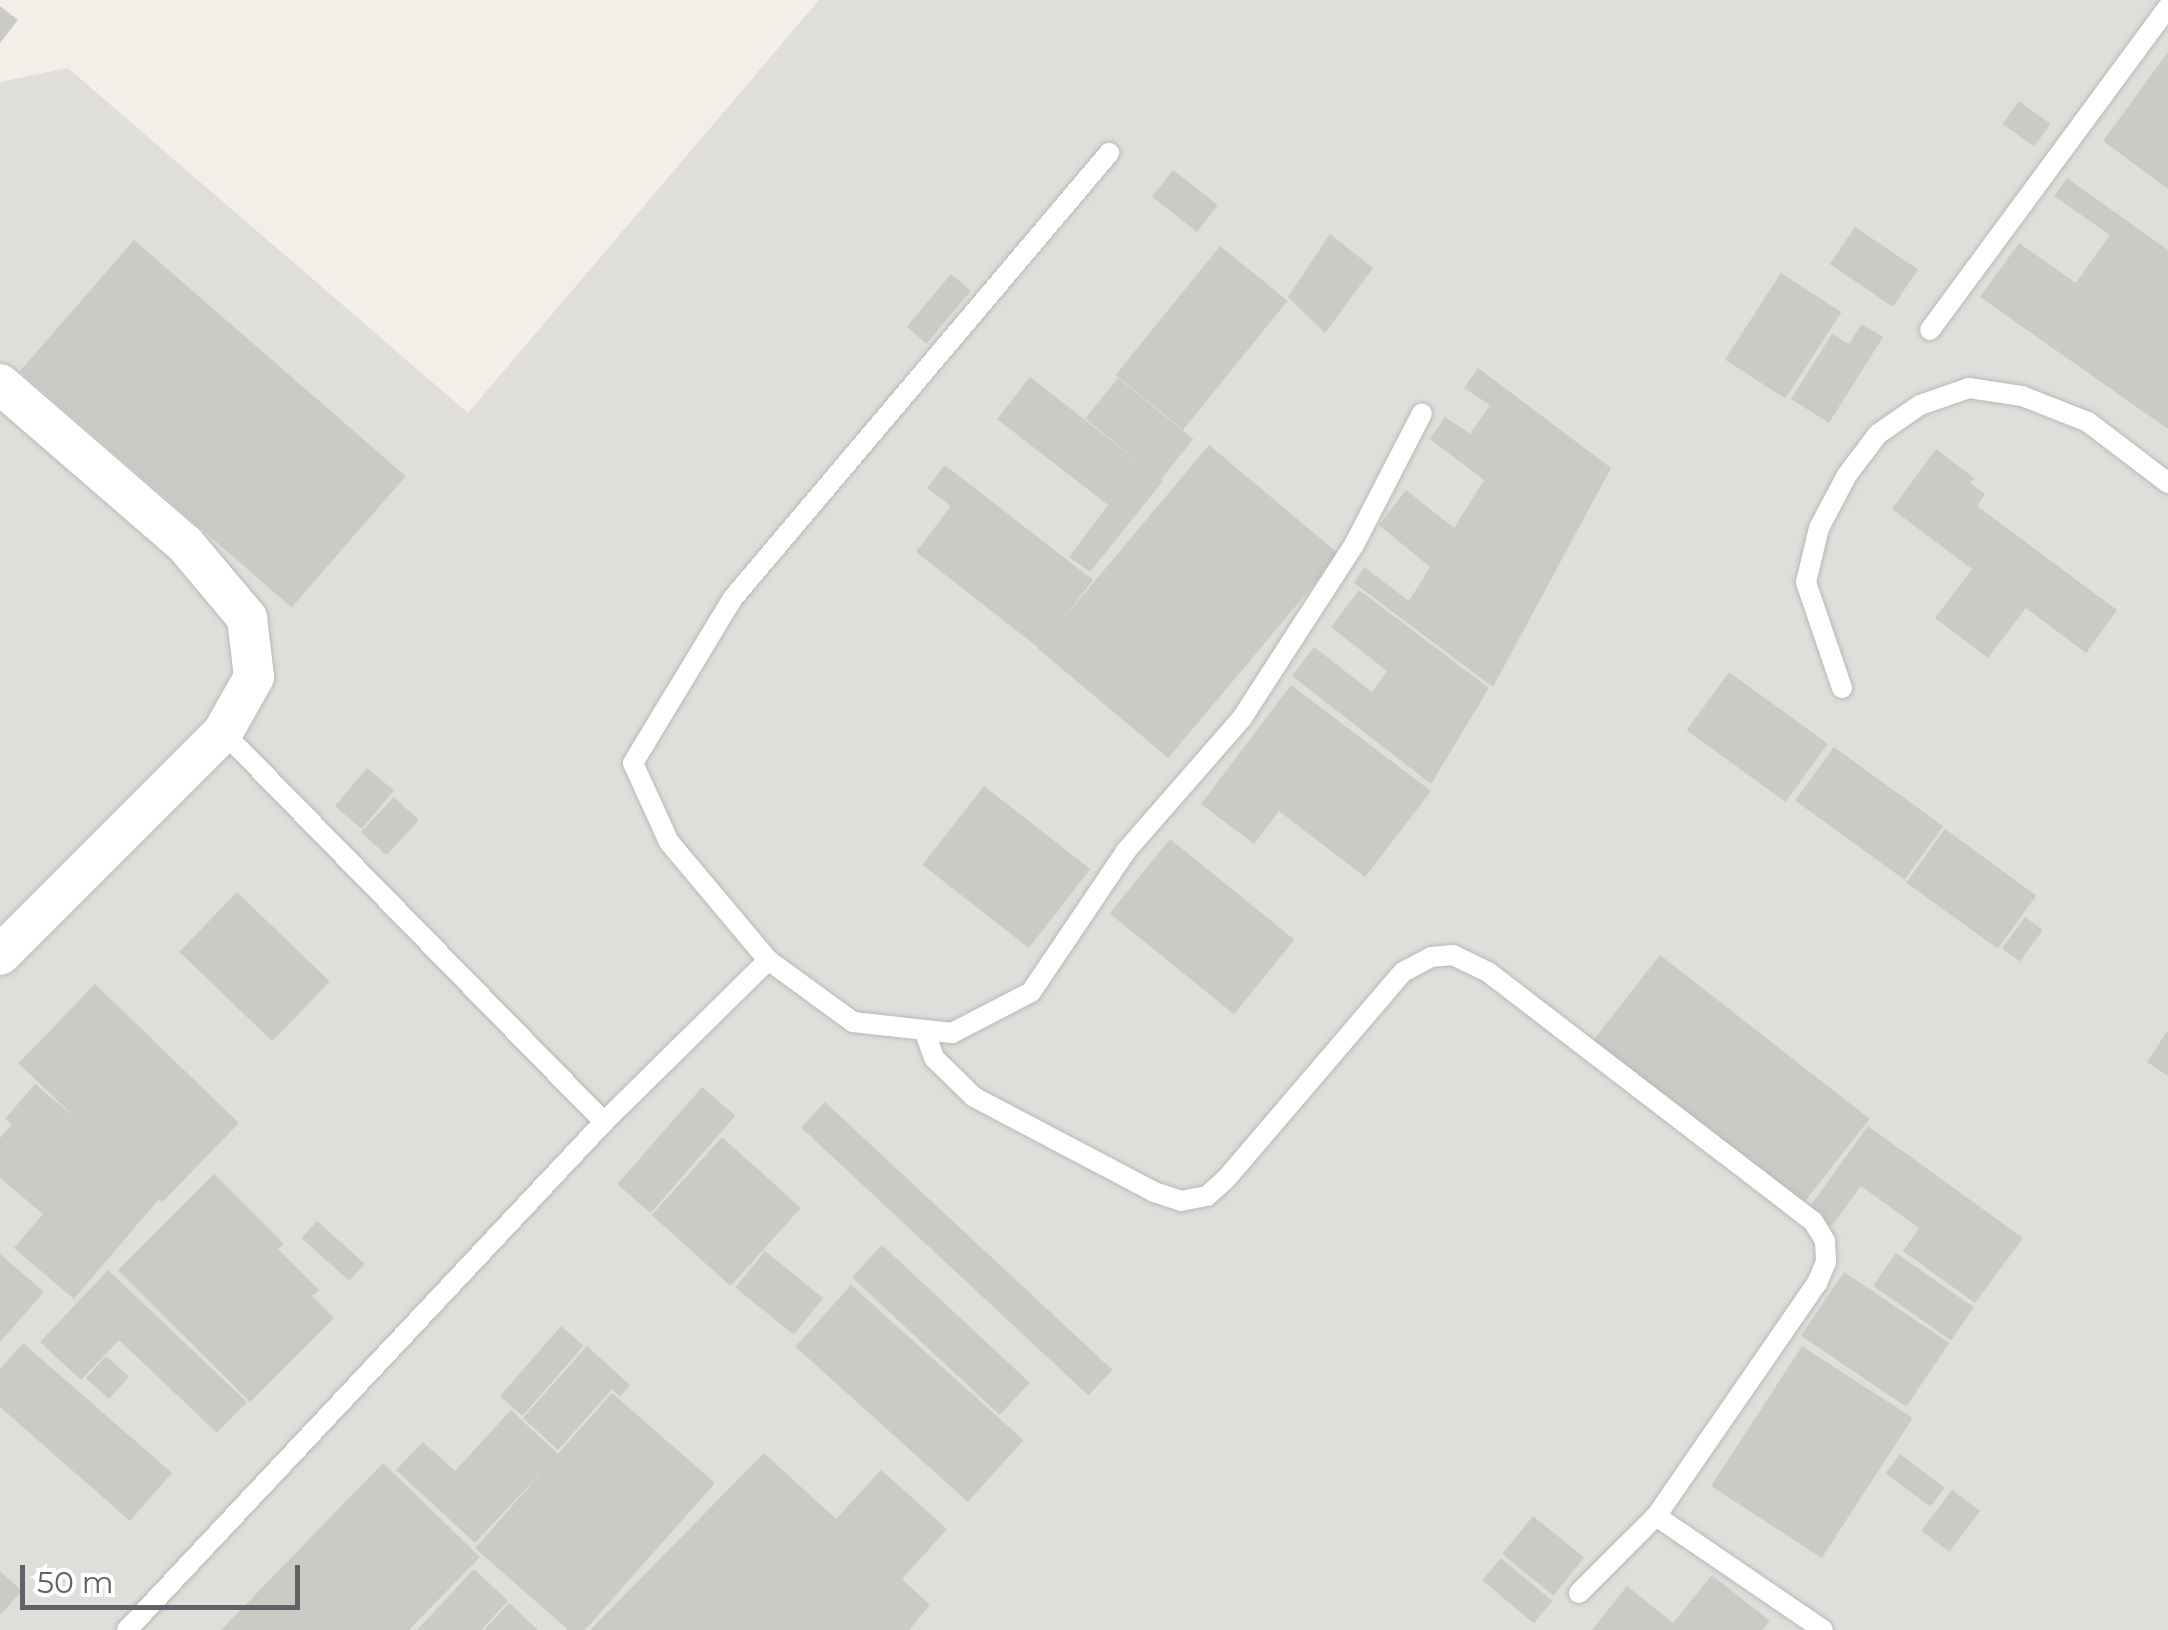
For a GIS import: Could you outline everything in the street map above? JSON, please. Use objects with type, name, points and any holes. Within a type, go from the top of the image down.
[{"type":"street","points":[[0,384],[185,544],[247,618],[254,676],[223,732],[4,942]]},
{"type":"lane","points":[[1930,330],[2168,6]]},
{"type":"lane","points":[[1108,153],[732,598],[632,764],[669,842],[768,960],[853,1022],[952,1033],[1031,992],[1126,851],[1242,718],[1354,545],[1422,413]]},
{"type":"lane","points":[[1842,688],[1806,582],[1819,528],[1846,475],[1878,434],[1920,405],[1969,388],[2022,396],[2088,422],[2168,483]]},
{"type":"lane","points":[[223,732],[604,1122]]},
{"type":"lane","points":[[924,1030],[934,1058],[974,1096],[1154,1192],[1181,1201],[1207,1196],[1226,1179],[1403,972],[1431,957],[1453,956],[1488,972],[1813,1221],[1824,1241],[1826,1262],[1817,1282],[1656,1516],[1579,1592]]},
{"type":"lane","points":[[126,1630],[604,1122],[768,960]]},
{"type":"lane","points":[[1656,1516],[1823,1630]]},
{"type":"shaded area","points":[[819,0],[2168,0],[2168,1630],[0,1630],[0,82],[68,68],[468,413]]},
{"type":"building","points":[[0,6],[18,20],[0,43]]},
{"type":"building","points":[[2168,52],[2168,189],[2103,141]]},
{"type":"building","points":[[2019,101],[2051,124],[2034,147],[2003,124]]},
{"type":"building","points":[[1173,170],[1218,205],[1197,232],[1152,197]]},
{"type":"building","points":[[2067,178],[2168,250],[2168,429],[1980,297],[2019,243],[2076,283],[2110,235],[2054,196]]},
{"type":"building","points":[[1855,227],[1918,269],[1893,307],[1830,264]]},
{"type":"building","points":[[1330,234],[1373,268],[1325,333],[1288,297]]},
{"type":"building","points":[[134,240],[406,476],[292,608],[20,371]]},
{"type":"building","points":[[1220,246],[1288,301],[1183,430],[1116,375]]},
{"type":"building","points":[[1781,273],[1841,312],[1785,399],[1725,359]]},
{"type":"building","points":[[951,274],[971,291],[927,344],[907,327]]},
{"type":"building","points":[[1862,324],[1883,337],[1829,423],[1791,399],[1832,334],[1849,344]]},
{"type":"building","points":[[1478,368],[1611,468],[1493,687],[1354,583],[1364,567],[1409,601],[1430,567],[1379,525],[1406,490],[1454,528],[1484,480],[1430,439],[1445,417],[1470,434],[1490,405],[1464,388]]},
{"type":"building","points":[[1030,377],[1163,481],[1090,572],[1069,557],[1108,505],[997,419]]},
{"type":"building","points":[[1118,378],[1193,439],[1161,479],[1085,418]]},
{"type":"building","points":[[1209,445],[1339,554],[1168,758],[1038,649]]},
{"type":"building","points":[[1936,449],[1974,478],[1970,483],[1985,494],[1977,506],[2117,610],[2086,653],[2026,608],[1988,658],[1935,618],[1972,569],[1892,509]]},
{"type":"building","points":[[945,465],[1093,580],[1040,649],[916,552],[951,506],[927,488]]},
{"type":"building","points":[[1359,590],[1489,688],[1431,784],[1292,676],[1314,647],[1372,692],[1387,671],[1331,627]]},
{"type":"building","points":[[1729,672],[1828,744],[1785,802],[1687,730]]},
{"type":"building","points":[[1291,685],[1431,791],[1365,877],[1279,811],[1254,844],[1201,804]]},
{"type":"building","points":[[1834,747],[1943,826],[1904,880],[1795,800]]},
{"type":"building","points":[[367,768],[394,790],[362,829],[335,806]]},
{"type":"building","points":[[984,786],[1090,869],[1029,948],[922,865]]},
{"type":"building","points":[[394,797],[419,820],[386,855],[361,832]]},
{"type":"building","points":[[1945,829],[2036,895],[1998,949],[1906,882]]},
{"type":"building","points":[[1170,839],[1294,940],[1234,1014],[1110,914]]},
{"type":"building","points":[[237,892],[330,982],[272,1041],[179,952]]},
{"type":"building","points":[[2025,917],[2043,930],[2020,961],[2002,949]]},
{"type":"building","points":[[1660,955],[1870,1119],[1803,1204],[1594,1040]]},
{"type":"building","points":[[95,984],[239,1123],[162,1202],[19,1063]]},
{"type":"building","points":[[2168,1030],[2168,1076],[2147,1062]]},
{"type":"building","points":[[35,1084],[164,1193],[74,1299],[14,1248],[43,1214],[0,1178],[0,1138],[12,1124],[5,1119]]},
{"type":"building","points":[[702,1087],[735,1116],[651,1213],[617,1184]]},
{"type":"building","points":[[825,1102],[1112,1370],[1089,1396],[801,1128]]},
{"type":"building","points":[[1868,1126],[2023,1238],[1975,1303],[1903,1251],[1919,1228],[1861,1186],[1832,1226],[1808,1209]]},
{"type":"building","points":[[722,1137],[801,1208],[731,1286],[652,1215]]},
{"type":"building","points":[[214,1174],[284,1244],[278,1249],[319,1290],[312,1296],[334,1318],[250,1402],[118,1270]]},
{"type":"building","points":[[317,1221],[365,1264],[349,1281],[302,1238]]},
{"type":"building","points":[[882,1245],[1030,1383],[1000,1415],[852,1277]]},
{"type":"building","points":[[765,1251],[823,1298],[794,1335],[735,1288]]},
{"type":"building","points":[[1896,1253],[1974,1307],[1951,1340],[1873,1286]]},
{"type":"building","points":[[0,1254],[44,1292],[0,1342]]},
{"type":"building","points":[[108,1270],[247,1402],[217,1433],[119,1340],[81,1380],[40,1342]]},
{"type":"building","points":[[1844,1272],[1949,1343],[1906,1407],[1801,1336]]},
{"type":"building","points":[[851,1285],[1023,1440],[968,1502],[795,1347]]},
{"type":"building","points":[[561,1326],[584,1346],[523,1416],[500,1396]]},
{"type":"building","points":[[23,1343],[172,1473],[130,1521],[0,1407],[0,1369]]},
{"type":"building","points":[[587,1346],[630,1385],[620,1397],[612,1389],[558,1450],[523,1418]]},
{"type":"building","points":[[1802,1346],[1913,1418],[1822,1558],[1711,1486]]},
{"type":"building","points":[[106,1356],[129,1377],[109,1399],[86,1378]]},
{"type":"building","points":[[612,1393],[715,1483],[585,1630],[568,1630],[475,1548],[550,1463],[475,1543],[396,1470],[423,1442],[455,1471],[511,1410],[558,1454]]},
{"type":"building","points":[[764,1453],[836,1519],[881,1470],[947,1529],[902,1579],[930,1605],[909,1630],[590,1630]]},
{"type":"building","points":[[1900,1454],[1945,1488],[1930,1507],[1886,1473]]},
{"type":"building","points":[[383,1463],[480,1557],[409,1630],[221,1630]]},
{"type":"building","points":[[1952,1490],[1980,1511],[1949,1552],[1921,1531]]},
{"type":"building","points":[[1533,1516],[1584,1558],[1553,1596],[1502,1554]]},
{"type":"building","points":[[1501,1558],[1552,1601],[1534,1623],[1482,1580]]},
{"type":"building","points":[[474,1569],[508,1601],[481,1630],[417,1630]]},
{"type":"building","points":[[0,1571],[22,1591],[0,1615]]},
{"type":"building","points":[[1712,1575],[1770,1621],[1762,1630],[1592,1630],[1627,1586],[1673,1623]]},
{"type":"building","points":[[509,1603],[538,1630],[484,1630]]}]
